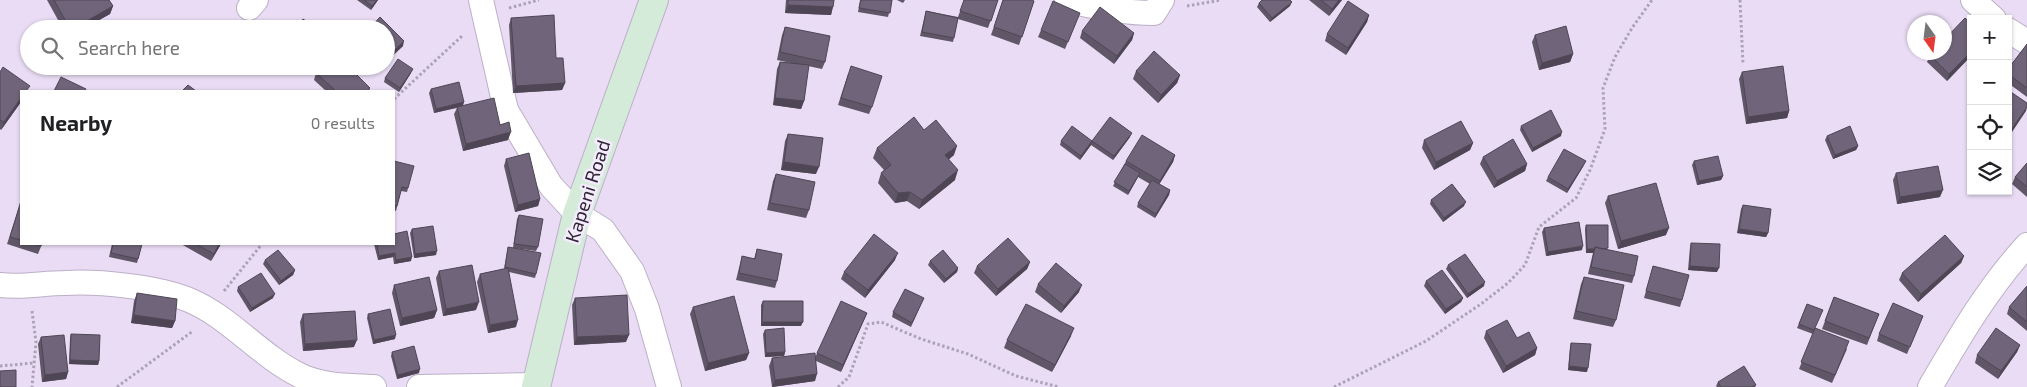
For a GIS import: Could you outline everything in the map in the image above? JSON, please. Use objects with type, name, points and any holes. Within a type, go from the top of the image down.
[{"type":"main road","name":"Kapeni Road","points":[[536,386],[577,214],[654,0]]},
{"type":"street","points":[[1067,0],[1102,10],[1154,13],[1162,0]]},
{"type":"street","points":[[1973,0],[1990,15]]},
{"type":"street","points":[[483,7],[506,110],[551,186],[577,214],[603,230],[632,271],[647,309],[669,387]]},
{"type":"street","points":[[2012,33],[2027,42]]},
{"type":"street","points":[[1930,387],[1979,303],[2002,272],[2027,245]]},
{"type":"street","points":[[0,285],[27,286],[65,282],[108,284],[150,290],[188,300],[217,317],[300,376],[336,385],[374,387]]},
{"type":"street","points":[[419,387],[536,386]]},
{"type":"path","points":[[395,98],[483,7],[539,0]]},
{"type":"path","points":[[1334,387],[1426,341],[1481,304],[1508,283],[1525,265],[1539,227],[1576,198],[1590,170],[1606,129],[1602,88],[1615,57],[1632,28],[1652,0]]},
{"type":"path","points":[[1740,0],[1743,64]]},
{"type":"path","points":[[27,286],[36,330],[32,387]]},
{"type":"path","points":[[838,387],[849,377],[868,324],[881,322],[921,340],[968,354],[1016,376],[1059,387]]},
{"type":"path","points":[[0,366],[34,363]]},
{"type":"building","points":[[54,0],[109,0],[113,6],[89,20],[65,20]]},
{"type":"building","points":[[364,0],[377,0],[372,6]]},
{"type":"building","points":[[788,0],[834,0],[833,7],[788,5]]},
{"type":"building","points":[[861,0],[892,0],[890,13],[859,8]]},
{"type":"building","points":[[964,0],[998,0],[991,21],[960,11]]},
{"type":"building","points":[[1003,0],[1034,1],[1022,37],[994,27]]},
{"type":"building","points":[[1262,0],[1290,0],[1292,2],[1272,18],[1259,3]]},
{"type":"building","points":[[1321,0],[1339,0],[1332,9]]},
{"type":"building","points":[[1053,1],[1080,13],[1068,42],[1041,30]]},
{"type":"building","points":[[1348,1],[1369,15],[1348,48],[1327,34]]},
{"type":"building","points":[[1100,7],[1134,33],[1117,56],[1082,31]]},
{"type":"building","points":[[926,11],[958,18],[954,38],[922,32]]},
{"type":"building","points":[[554,15],[556,58],[563,58],[565,83],[516,86],[511,18]]},
{"type":"building","points":[[1965,18],[1967,20],[1967,56],[1949,74],[1935,60],[1952,60],[1952,32]]},
{"type":"building","points":[[1566,26],[1573,54],[1542,63],[1535,35]]},
{"type":"building","points":[[785,27],[830,36],[825,62],[780,52]]},
{"type":"building","points":[[395,32],[404,41],[395,50]]},
{"type":"building","points":[[2027,44],[2027,88],[2012,77],[2012,64]]},
{"type":"building","points":[[1154,51],[1180,75],[1161,95],[1136,71]]},
{"type":"building","points":[[398,59],[413,69],[400,88],[385,78],[387,75],[395,75],[395,63]]},
{"type":"building","points":[[780,62],[809,65],[804,101],[775,98]]},
{"type":"building","points":[[851,66],[882,76],[872,107],[841,98]]},
{"type":"building","points":[[1783,66],[1789,111],[1748,117],[1742,72]]},
{"type":"building","points":[[3,67],[30,86],[27,90],[20,90],[20,99],[4,122],[0,120],[0,72]]},
{"type":"building","points":[[318,75],[357,75],[370,88],[368,90],[335,90]]},
{"type":"building","points":[[61,77],[86,89],[86,90],[54,90]]},
{"type":"building","points":[[459,82],[464,102],[436,109],[431,89]]},
{"type":"building","points":[[188,85],[195,90],[183,90]]},
{"type":"building","points":[[2012,93],[2027,103],[2027,107],[2012,128]]},
{"type":"building","points":[[494,98],[500,125],[509,122],[511,132],[466,144],[457,107]]},
{"type":"building","points":[[1551,110],[1562,132],[1533,148],[1521,126]]},
{"type":"building","points":[[914,117],[924,130],[936,120],[957,146],[945,155],[958,170],[922,200],[910,192],[898,193],[881,173],[891,165],[877,148]]},
{"type":"building","points":[[1110,117],[1132,133],[1114,156],[1092,141]]},
{"type":"building","points":[[1461,121],[1473,143],[1436,162],[1424,140]]},
{"type":"building","points":[[1072,126],[1092,141],[1081,156],[1061,141]]},
{"type":"building","points":[[1850,126],[1858,146],[1835,155],[1827,136]]},
{"type":"building","points":[[788,134],[823,138],[819,167],[784,162]]},
{"type":"building","points":[[1142,135],[1175,155],[1160,181],[1126,161]]},
{"type":"building","points":[[1513,139],[1527,164],[1497,181],[1483,157]]},
{"type":"building","points":[[1564,149],[1586,161],[1568,189],[1548,177]]},
{"type":"building","points":[[529,153],[540,199],[518,205],[506,159]]},
{"type":"building","points":[[1718,156],[1723,176],[1699,181],[1694,161]]},
{"type":"building","points":[[395,161],[414,166],[408,188],[402,187],[397,206],[395,205]]},
{"type":"building","points":[[2027,163],[2027,187],[2015,177]]},
{"type":"building","points":[[1125,164],[1140,173],[1129,191],[1114,182]]},
{"type":"building","points":[[1938,166],[1943,190],[1900,197],[1896,173]]},
{"type":"building","points":[[776,174],[815,182],[809,210],[770,203]]},
{"type":"building","points":[[1152,180],[1170,190],[1156,214],[1138,203]]},
{"type":"building","points":[[1656,183],[1669,228],[1621,241],[1608,196]]},
{"type":"building","points":[[1452,184],[1466,202],[1444,218],[1431,200]]},
{"type":"building","points":[[20,204],[20,240],[10,237]]},
{"type":"building","points":[[1743,205],[1771,209],[1768,233],[1739,229]]},
{"type":"building","points":[[519,215],[543,219],[538,247],[514,244]]},
{"type":"building","points":[[1579,222],[1583,246],[1548,252],[1544,228]]},
{"type":"building","points":[[1586,225],[1608,225],[1608,248],[1595,247],[1595,249],[1587,249]]},
{"type":"building","points":[[433,226],[437,251],[415,254],[412,229]]},
{"type":"building","points":[[407,231],[412,257],[396,260],[395,253],[379,256],[377,245],[395,245],[395,234]]},
{"type":"building","points":[[874,234],[898,253],[868,290],[844,272]]},
{"type":"building","points":[[1945,235],[1964,256],[1921,294],[1902,273]]},
{"type":"building","points":[[1008,238],[1030,262],[998,289],[977,266]]},
{"type":"building","points":[[1691,243],[1720,244],[1719,268],[1690,266]]},
{"type":"building","points":[[113,245],[142,245],[138,259],[111,253]]},
{"type":"building","points":[[198,245],[218,245],[214,254]]},
{"type":"building","points":[[508,247],[541,253],[536,274],[505,267]]},
{"type":"building","points":[[1595,247],[1638,256],[1634,276],[1591,267]]},
{"type":"building","points":[[757,249],[782,254],[777,281],[739,273],[742,256],[755,259]]},
{"type":"building","points":[[278,250],[295,270],[281,281],[265,260]]},
{"type":"building","points":[[943,250],[958,268],[946,279],[930,261]]},
{"type":"building","points":[[1465,254],[1485,282],[1468,294],[1448,265]]},
{"type":"building","points":[[1056,263],[1082,285],[1064,306],[1038,284]]},
{"type":"building","points":[[472,265],[479,302],[446,309],[439,271]]},
{"type":"building","points":[[1653,266],[1689,275],[1682,300],[1646,291]]},
{"type":"building","points":[[508,268],[518,320],[490,325],[480,274]]},
{"type":"building","points":[[1442,270],[1463,298],[1446,309],[1426,281]]},
{"type":"building","points":[[261,273],[275,294],[252,308],[238,287]]},
{"type":"building","points":[[429,277],[437,310],[402,318],[394,285]]},
{"type":"building","points":[[1584,277],[1624,285],[1616,320],[1576,311]]},
{"type":"building","points":[[2027,286],[2027,322],[2009,307]]},
{"type":"building","points":[[905,289],[924,298],[912,323],[893,312]]},
{"type":"building","points":[[137,293],[177,299],[175,321],[134,315]]},
{"type":"building","points":[[627,295],[629,335],[577,337],[575,298]]},
{"type":"building","points":[[734,296],[749,353],[708,363],[693,307]]},
{"type":"building","points":[[1834,297],[1879,314],[1869,338],[1825,321]]},
{"type":"building","points":[[763,301],[803,301],[803,322],[762,322]]},
{"type":"building","points":[[841,301],[867,313],[843,365],[817,353]]},
{"type":"building","points":[[1893,303],[1923,316],[1910,347],[1879,334]]},
{"type":"building","points":[[1026,304],[1074,328],[1055,365],[1007,340]]},
{"type":"building","points":[[1807,304],[1823,310],[1814,330],[1799,324]]},
{"type":"building","points":[[390,309],[396,335],[374,340],[368,314]]},
{"type":"building","points":[[355,311],[357,340],[305,344],[303,314]]},
{"type":"building","points":[[1507,320],[1517,338],[1529,332],[1537,348],[1506,366],[1486,331]]},
{"type":"building","points":[[784,328],[785,352],[766,353],[765,330]]},
{"type":"building","points":[[1815,328],[1849,341],[1835,375],[1801,362]]},
{"type":"building","points":[[1996,328],[2020,345],[2001,371],[1977,355]]},
{"type":"building","points":[[71,334],[100,335],[99,361],[70,360]]},
{"type":"building","points":[[64,335],[68,372],[45,375],[41,337]]},
{"type":"building","points":[[1571,343],[1591,344],[1588,368],[1569,366]]},
{"type":"building","points":[[414,346],[420,369],[398,375],[392,352]]},
{"type":"building","points":[[815,353],[817,374],[775,380],[772,358]]},
{"type":"building","points":[[1744,366],[1756,385],[1752,387],[1721,387],[1718,382]]},
{"type":"building","points":[[16,370],[16,387],[0,387],[0,371]]}]
